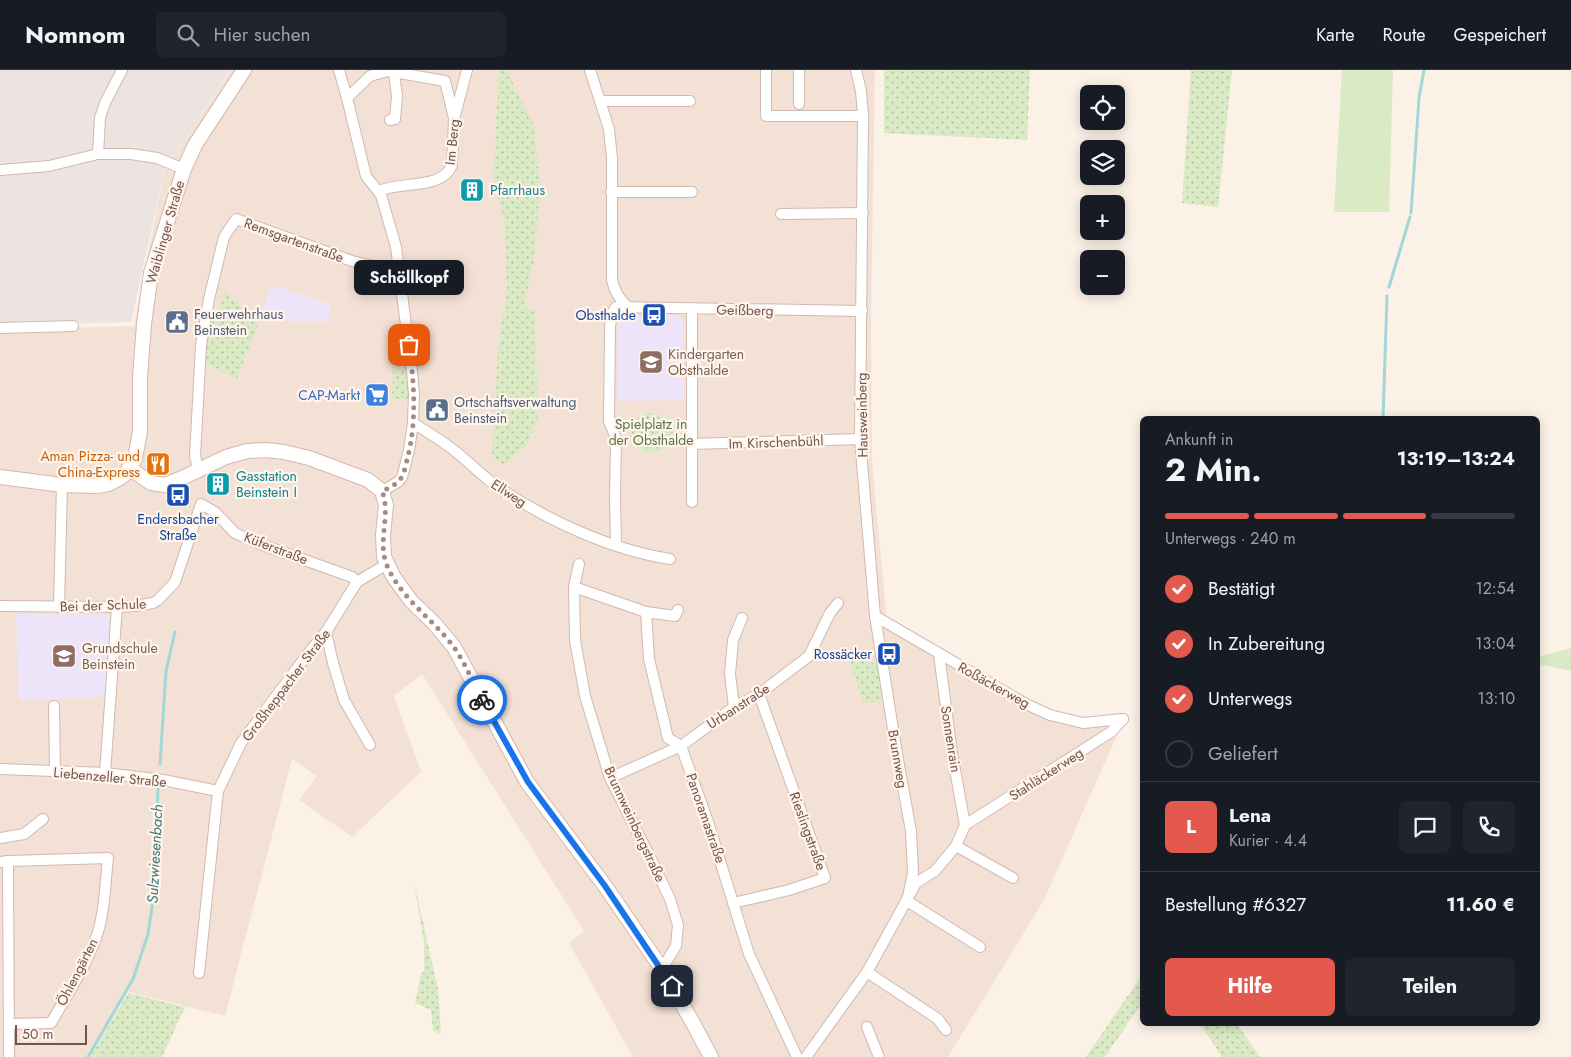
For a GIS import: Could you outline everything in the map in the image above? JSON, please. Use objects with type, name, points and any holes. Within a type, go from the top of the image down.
[{"type":"street","points":[[98,154],[100,118],[105,103],[122,70]]},
{"type":"street","name":"Waiblinger Straße","points":[[129,468],[137,453],[140,431],[142,342],[151,273],[184,169],[195,145],[244,70]]},
{"type":"street","points":[[339,70],[366,176],[379,191],[396,247],[400,267],[414,394],[413,423],[402,477],[395,484],[382,491]]},
{"type":"street","name":"Im Berg","points":[[379,191],[387,187],[444,178],[450,172],[454,120],[467,70]]},
{"type":"street","points":[[590,70],[609,129],[612,158],[612,280],[615,292],[628,307]]},
{"type":"street","points":[[766,70],[766,116],[863,116]]},
{"type":"street","points":[[799,70],[799,104]]},
{"type":"street","name":"Hausweinberg","points":[[856,70],[861,91],[863,116],[860,439],[875,616]]},
{"type":"street","points":[[347,98],[370,76],[390,71],[446,81],[454,120]]},
{"type":"street","points":[[390,71],[397,96],[396,119],[390,120]]},
{"type":"street","points":[[600,101],[690,102]]},
{"type":"street","points":[[0,170],[49,166],[98,154],[131,154],[157,158],[184,169]]},
{"type":"street","points":[[611,192],[692,192]]},
{"type":"street","points":[[782,214],[863,213]]},
{"type":"street","name":"Remsgartenstraße","points":[[201,469],[197,464],[195,456],[201,346],[209,299],[224,237],[236,219],[352,261],[373,266],[400,267]]},
{"type":"street","points":[[616,545],[616,438],[610,421],[610,326],[612,313],[616,307],[628,307]]},
{"type":"street","name":"Geißberg","points":[[628,307],[862,311]]},
{"type":"street","points":[[692,309],[692,502]]},
{"type":"street","points":[[0,328],[73,326]]},
{"type":"street","name":"Ellweg","points":[[413,423],[450,447],[495,484],[529,506],[579,532],[647,556],[670,559]]},
{"type":"street","name":"Im Kirschenbühl","points":[[691,444],[860,439]]},
{"type":"street","points":[[0,477],[62,485],[96,486],[108,484],[120,478],[129,468],[151,483],[165,485],[237,453],[266,450],[309,458],[368,480],[382,491],[386,505],[384,549],[387,564],[393,576],[411,601],[434,623],[454,647],[528,782],[605,886],[662,969],[711,1057]]},
{"type":"street","points":[[58,607],[62,485]]},
{"type":"street","name":"Bei der Schule","points":[[0,606],[117,607],[153,603],[175,582],[201,504]]},
{"type":"street","name":"Küferstraße","points":[[201,504],[216,512],[235,533],[352,577],[357,582]]},
{"type":"street","name":"Großheppacher Straße","points":[[199,973],[218,791],[241,743],[307,654],[326,632],[357,582],[387,564]]},
{"type":"street","name":"Brunnweinbergstraße","points":[[580,564],[574,587],[575,640],[585,696],[610,778],[670,900],[678,926],[676,946],[662,969]]},
{"type":"street","points":[[574,587],[646,612],[675,616],[678,610]]},
{"type":"street","name":"Urbanstraße","points":[[610,778],[681,746],[734,707],[759,694],[809,656],[830,613],[838,603]]},
{"type":"street","points":[[105,773],[117,607]]},
{"type":"street","name":"Panoramastraße","points":[[646,612],[649,659],[668,738],[681,746],[708,822],[749,954],[797,1057]]},
{"type":"street","name":"Roßäckerweg","points":[[875,616],[1042,712],[1083,723],[1123,719]]},
{"type":"street","name":"Brunnweg","points":[[875,616],[911,831],[913,873],[906,902]]},
{"type":"street","points":[[734,707],[730,674],[733,640],[742,618]]},
{"type":"street","points":[[326,632],[344,700],[370,745]]},
{"type":"street","name":"Sonnenrain","points":[[939,654],[952,753],[965,825]]},
{"type":"street","name":"Rieslingstraße","points":[[733,903],[789,890],[825,878],[759,694]]},
{"type":"street","points":[[54,706],[55,772]]},
{"type":"street","name":"Stahläckerweg","points":[[965,825],[1102,738],[1123,719]]},
{"type":"street","points":[[1088,723],[1102,738]]},
{"type":"street","name":"Liebenzeller Straße","points":[[0,769],[105,773],[163,780],[218,791]]},
{"type":"street","points":[[0,838],[24,834],[43,819]]},
{"type":"street","name":"Brunnweg","points":[[806,1057],[867,972],[916,883],[935,871],[956,846],[965,825]]},
{"type":"street","points":[[956,846],[1013,878]]},
{"type":"street","name":"Öhlengärten","points":[[4,861],[108,858],[103,904],[96,937],[82,967],[51,1023],[9,1024]]},
{"type":"street","points":[[4,861],[9,1057]]},
{"type":"street","points":[[906,902],[980,947]]},
{"type":"street","points":[[867,972],[938,1018],[946,1030]]},
{"type":"street","points":[[867,1027],[879,1057]]},
{"type":"shaded area","points":[[0,70],[230,70],[164,172],[131,322],[0,326]]},
{"type":"shaded area","points":[[231,70],[875,70],[871,319],[872,461],[887,623],[1050,715],[1083,723],[1124,719],[1044,900],[948,1057],[633,1057],[569,943],[584,931],[422,674],[394,696],[421,772],[352,837],[299,800],[317,776],[292,759],[225,1016],[128,992],[88,1057],[0,1057],[0,329],[134,326],[164,172]]},
{"type":"shaded area","points":[[270,285],[330,304],[328,322],[266,321],[261,317]]},
{"type":"shaded area","name":"Kindergarten Obsthalde","points":[[677,316],[683,323],[684,400],[618,401],[618,317]]},
{"type":"shaded area","name":"Grundschule Beinstein","points":[[16,614],[114,615],[108,697],[19,700]]},
{"type":"green space","points":[[499,70],[508,70],[534,126],[540,187],[535,254],[524,307],[535,311],[538,420],[526,445],[504,465],[492,456],[498,349],[507,288],[504,219],[493,181]]},
{"type":"green space","points":[[884,70],[1030,70],[1027,140],[884,133]]},
{"type":"green space","points":[[1191,70],[1232,70],[1218,207],[1182,203]]},
{"type":"green space","points":[[1342,70],[1393,70],[1389,212],[1334,212]]},
{"type":"green space","points":[[225,290],[258,325],[237,379],[204,362],[210,319],[217,321]]},
{"type":"green space","points":[[407,369],[410,399],[392,399],[393,370]]},
{"type":"green space","name":"Spielplatz in der Obsthalde","points":[[647,412],[666,416],[673,432],[665,449],[647,453],[632,444],[632,422]]},
{"type":"green space","points":[[1571,648],[1571,671],[1540,664],[1540,656]]},
{"type":"green space","points":[[846,652],[878,665],[882,701],[863,703]]},
{"type":"green space","points":[[414,882],[438,989],[441,1034],[433,1031],[431,1010],[415,1003],[421,974],[424,971],[424,942]]},
{"type":"green space","points":[[1140,978],[1140,1006],[1105,1057],[1086,1057]]},
{"type":"green space","points":[[128,993],[185,1007],[162,1057],[90,1057]]},
{"type":"green space","points":[[1201,1026],[1238,1026],[1260,1057],[1220,1057],[1221,1055]]},
{"type":"waterway","points":[[1411,213],[1419,98],[1424,70]]},
{"type":"waterway","points":[[1389,287],[1410,217]]},
{"type":"waterway","points":[[1383,416],[1387,296]]},
{"type":"waterway","name":"Sulzwiesenbach","points":[[160,764],[166,671],[175,632]]},
{"type":"waterway","name":"Sulzwiesenbach","points":[[88,1057],[133,979],[148,934],[155,888],[158,787]]},
{"type":"way so far","points":[[409,345],[414,394],[413,423],[402,477],[398,482],[382,491],[386,505],[384,557],[393,576],[411,601],[434,623],[454,647],[482,700]]},
{"type":"place","name":"Pfarrhaus","points":[[472,190]]},
{"type":"place","name":"Obsthalde","points":[[654,315]]},
{"type":"place","name":"Feuerwehrhaus Beinstein","points":[[177,322]]},
{"type":"place","name":"Schöllkopf","points":[[409,345]]},
{"type":"place","name":"Kindergarten Obsthalde","points":[[651,362]]},
{"type":"place","name":"CAP-Markt","points":[[377,395]]},
{"type":"place","name":"Ortschaftsverwaltung Beinstein","points":[[437,410]]},
{"type":"place","name":"Aman Pizza- und China-Express","points":[[158,464]]},
{"type":"place","name":"Gasstation Beinstein I","points":[[218,484]]},
{"type":"place","name":"Endersbacher Straße","points":[[178,495]]},
{"type":"place","name":"Rossäcker","points":[[889,654]]},
{"type":"place","name":"Grundschule Beinstein","points":[[64,656]]},
{"type":"route","points":[[482,700],[528,782],[605,886],[672,986]]}]
